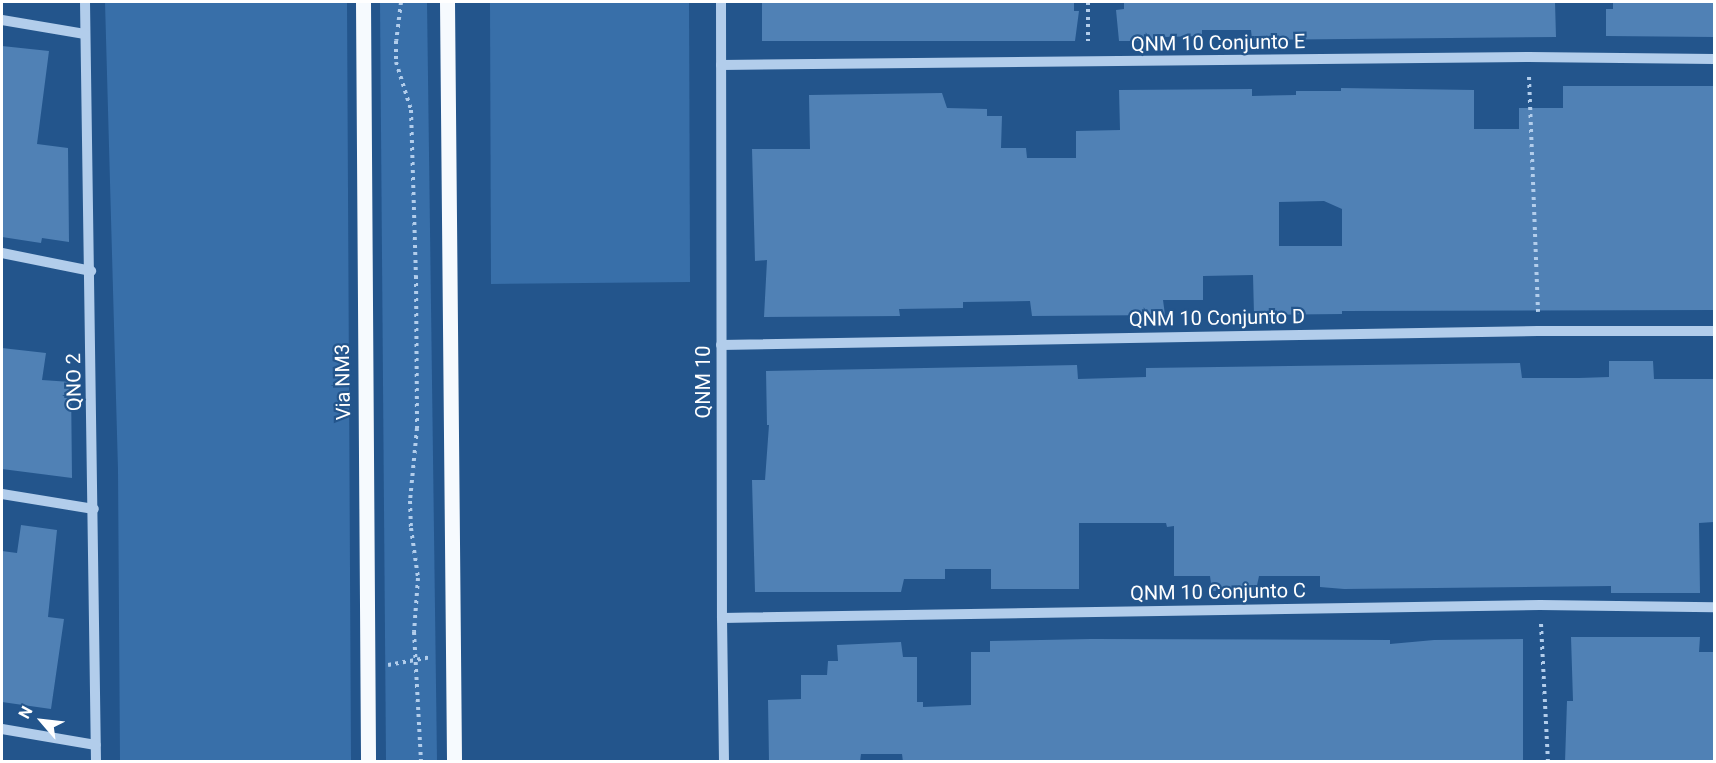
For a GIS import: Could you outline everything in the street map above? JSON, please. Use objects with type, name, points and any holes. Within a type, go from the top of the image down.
[{"type":"main road","name":"Via NM3","points":[[363,2],[368,762]]},
{"type":"main road","points":[[447,2],[453,762]]},
{"type":"street","name":"QNO 2","points":[[85,2],[91,271],[96,762]]},
{"type":"street","name":"QNM 10","points":[[721,2],[724,762]]},
{"type":"street","points":[[2,20],[85,34]]},
{"type":"street","name":"QNM 10 Conjunto E","points":[[721,65],[1529,57],[1714,59]]},
{"type":"street","points":[[2,253],[91,271]]},
{"type":"street","name":"QNM 10 Conjunto D","points":[[721,345],[1538,331],[1714,331]]},
{"type":"street","points":[[2,494],[94,509]]},
{"type":"street","name":"QNM 10 Conjunto C","points":[[722,618],[1540,605],[1714,607]]},
{"type":"street","points":[[2,729],[96,745]]},
{"type":"path","points":[[401,2],[396,62],[411,110],[416,276],[417,428],[410,482],[411,528],[418,578],[414,632],[422,762]]},
{"type":"path","points":[[1088,2],[1088,63]]},
{"type":"path","points":[[1529,57],[1538,331]]},
{"type":"path","points":[[1540,605],[1548,762]]},
{"type":"path","points":[[369,666],[385,666],[452,654]]},
{"type":"shaded area","points":[[105,2],[347,2],[351,761],[120,761],[118,470]]},
{"type":"shaded area","points":[[380,2],[427,2],[437,761],[386,761]]},
{"type":"shaded area","points":[[490,2],[689,2],[690,282],[491,284]]},
{"type":"building","points":[[762,2],[1074,2],[1074,11],[1079,11],[1075,41],[762,41]]},
{"type":"building","points":[[1124,2],[1555,2],[1556,37],[1252,40],[1251,30],[1202,30],[1202,36],[1164,37],[1163,41],[1119,41],[1116,10],[1124,9]]},
{"type":"building","points":[[1613,2],[1714,2],[1714,37],[1606,36],[1606,9],[1613,9]]},
{"type":"building","points":[[2,46],[49,51],[37,144],[68,148],[69,242],[42,238],[41,243],[2,237]]},
{"type":"building","points":[[1563,86],[1714,86],[1714,310],[1342,311],[1342,314],[1254,315],[1253,275],[1203,276],[1203,300],[1163,300],[1165,315],[1032,316],[1030,301],[963,302],[963,308],[899,309],[900,316],[764,317],[767,260],[755,261],[752,149],[810,149],[809,95],[942,93],[947,108],[987,109],[987,116],[1002,116],[1001,148],[1026,148],[1027,158],[1076,158],[1076,131],[1120,130],[1119,90],[1252,89],[1252,96],[1296,95],[1296,91],[1341,91],[1341,88],[1474,90],[1474,129],[1519,129],[1519,108],[1563,108]],"holes":[[[1324,201],[1342,209],[1342,246],[1279,246],[1279,202]]]},
{"type":"building","points":[[2,348],[46,353],[42,380],[71,382],[72,478],[2,469]]},
{"type":"building","points":[[1609,361],[1653,361],[1654,379],[1714,379],[1714,522],[1699,523],[1700,593],[1611,593],[1611,586],[1344,589],[1320,587],[1320,576],[1259,576],[1256,590],[1212,591],[1210,576],[1174,576],[1174,526],[1167,527],[1166,523],[1079,523],[1079,589],[991,589],[991,569],[945,569],[945,579],[904,579],[901,592],[755,592],[752,480],[765,480],[769,425],[767,425],[766,371],[1077,365],[1078,379],[1146,377],[1146,368],[1520,363],[1522,378],[1579,378],[1609,377]]},
{"type":"building","points":[[21,525],[57,530],[48,617],[64,619],[51,709],[2,702],[2,551],[17,553]]},
{"type":"building","points":[[1571,637],[1700,637],[1699,652],[1714,652],[1714,762],[1565,762],[1567,701],[1573,701]]},
{"type":"building","points":[[1523,639],[1523,762],[903,762],[902,754],[861,754],[860,762],[769,762],[768,700],[801,699],[801,675],[827,675],[828,661],[838,661],[837,645],[901,642],[903,657],[917,657],[917,702],[923,702],[923,707],[971,705],[971,652],[990,652],[990,641],[1390,640],[1390,644],[1434,640]]}]
